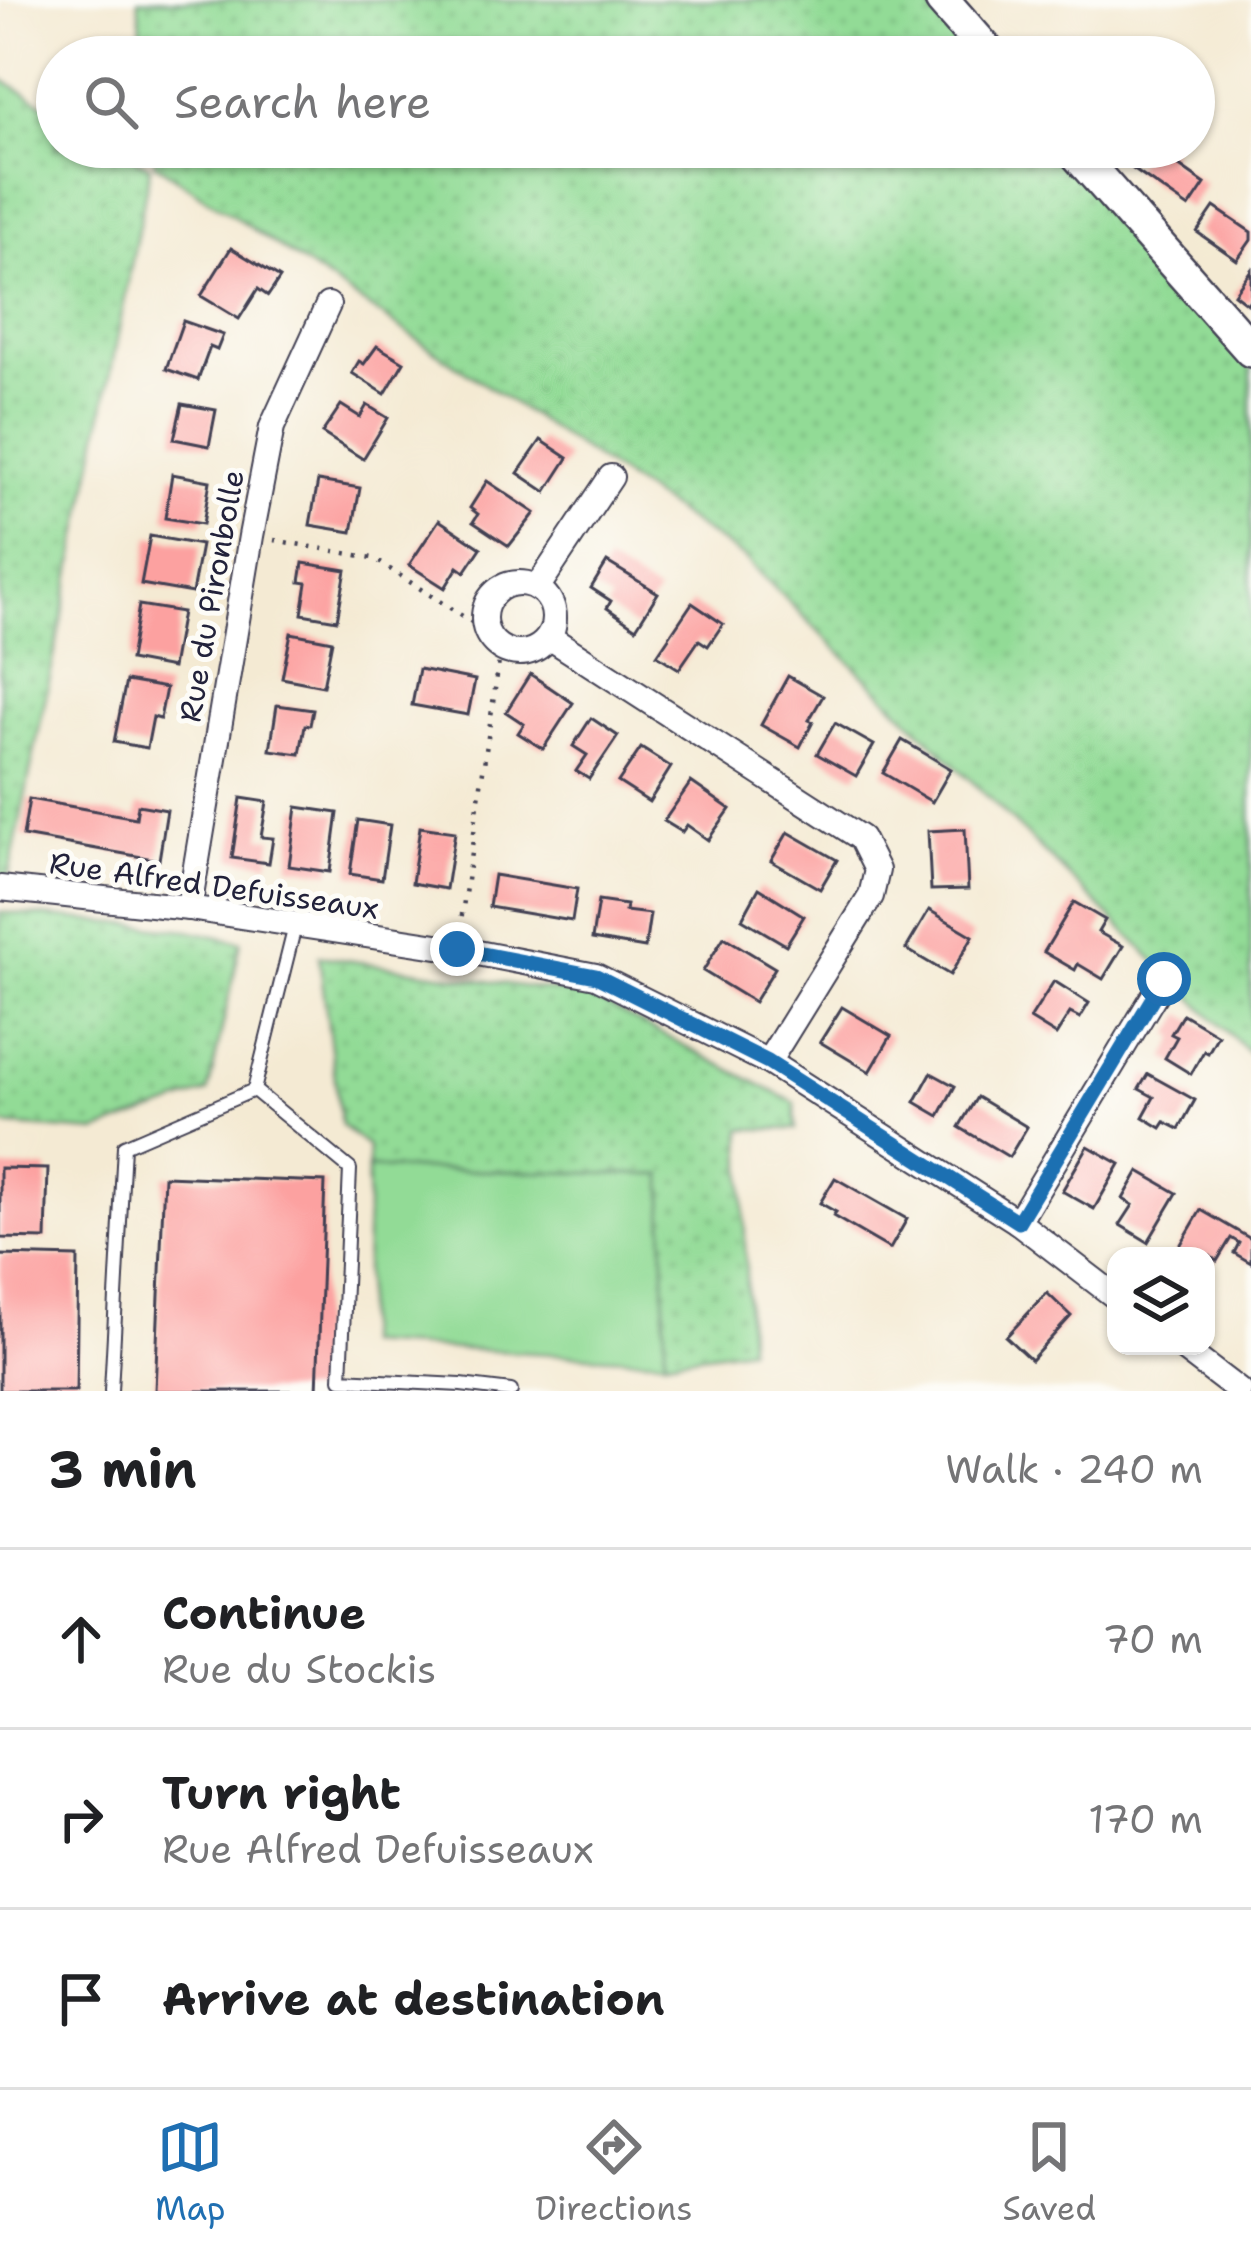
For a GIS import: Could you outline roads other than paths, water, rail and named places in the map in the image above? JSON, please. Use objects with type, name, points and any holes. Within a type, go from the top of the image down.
[{"type":"street","points":[[942,0],[974,36]]},
{"type":"street","points":[[1090,168],[1251,350]]},
{"type":"street","name":"Rue du Pironbolle","points":[[189,908],[272,427],[328,305]]},
{"type":"street","points":[[537,588],[611,477]]},
{"type":"street","points":[[516,583],[537,588],[554,616],[549,637],[542,646],[521,653],[494,640],[485,610],[496,592],[516,583]]},
{"type":"street","points":[[549,637],[861,838],[877,870],[871,896],[768,1062]]},
{"type":"street","name":"Rue Alfred Defuisseaux","points":[[0,888],[189,908],[457,949],[596,976],[768,1062],[1018,1222],[1107,1290]]},
{"type":"street","points":[[1018,1222],[1164,979]]},
{"type":"street","points":[[1192,1355],[1239,1391]]},
{"type":"lane","points":[[254,1090],[295,926]]},
{"type":"lane","points":[[111,1391],[124,1146],[254,1090]]},
{"type":"lane","points":[[254,1090],[350,1169],[341,1379],[512,1391]]}]
